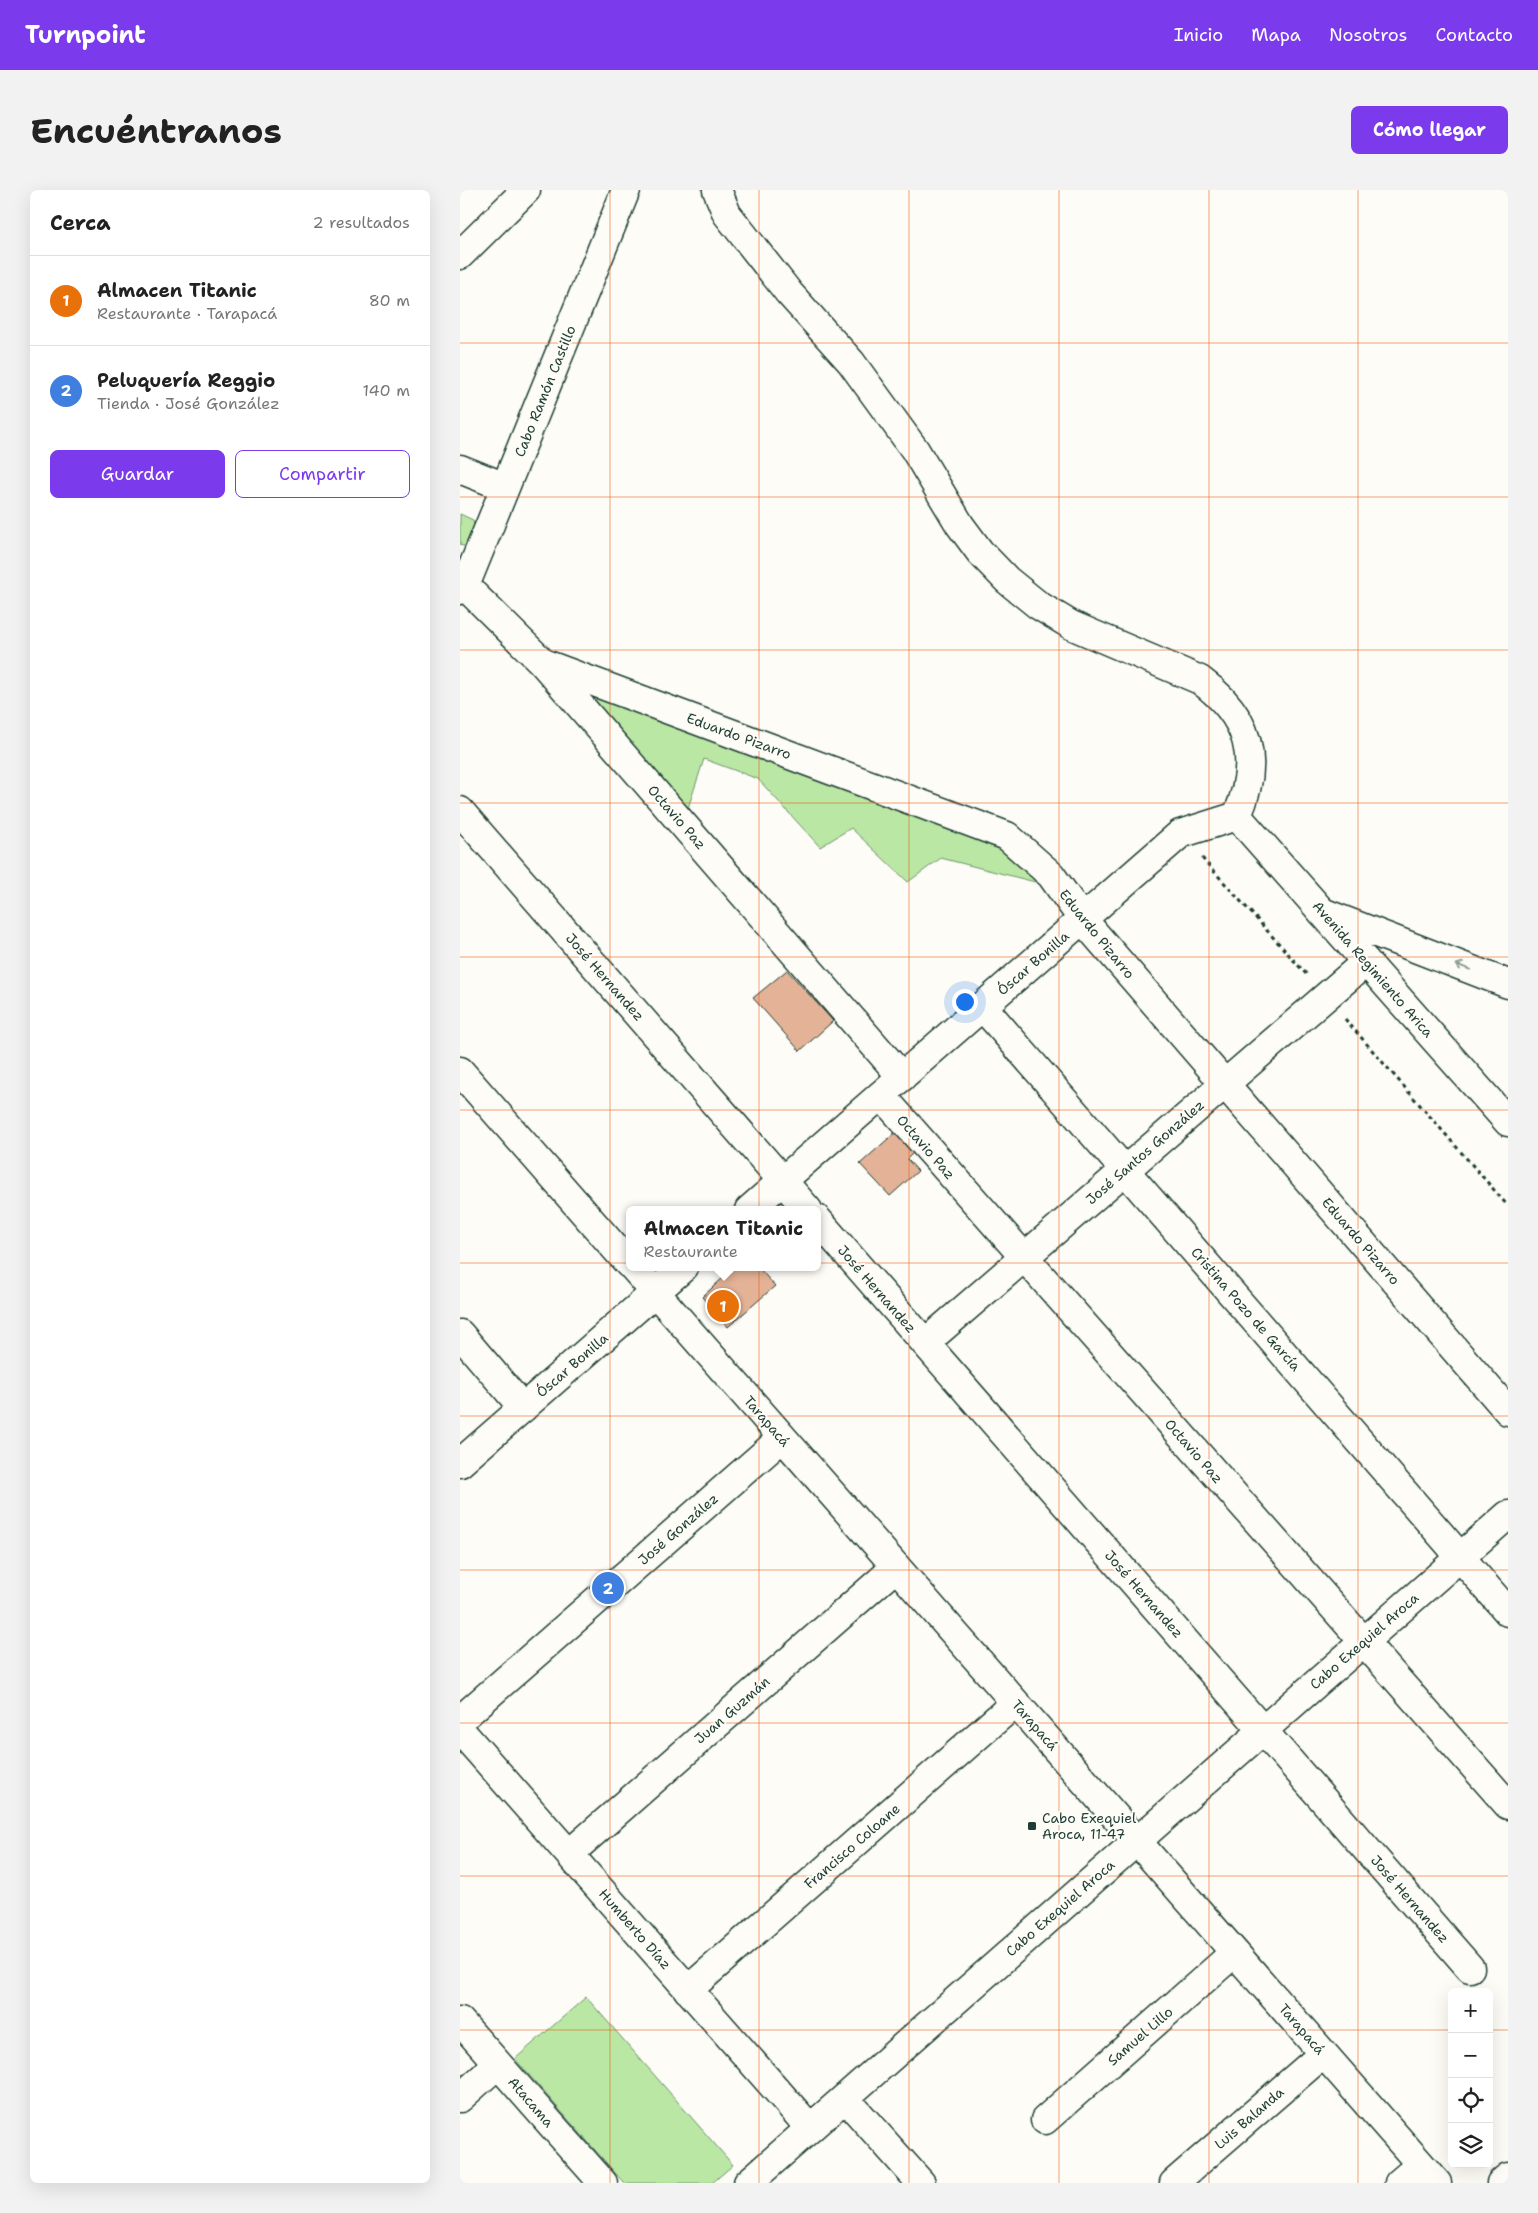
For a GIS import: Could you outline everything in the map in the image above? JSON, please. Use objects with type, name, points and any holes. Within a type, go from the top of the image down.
[{"type":"street","points":[[460,255],[526,190]]},
{"type":"street","name":"Cabo Ramón Castillo","points":[[462,588],[506,487],[626,190]]},
{"type":"street","points":[[717,190],[727,214],[789,292],[851,362],[915,450],[960,525],[980,552],[1007,580],[1038,604],[1071,625],[1200,680],[1218,693],[1232,710],[1243,729],[1251,764],[1244,800],[1237,816]]},
{"type":"street","points":[[460,469],[506,487]]},
{"type":"street","name":"Octavio Paz","points":[[462,588],[542,663],[902,1077]]},
{"type":"street","name":"Eduardo Pizarro","points":[[542,663],[1007,836],[1051,875],[1082,920],[1508,1411]]},
{"type":"street","name":"José Hernandez","points":[[460,811],[805,1206]]},
{"type":"street","name":"Avenida Regimiento Arica","points":[[1237,816],[1508,1122]]},
{"type":"street","name":"Óscar Bonilla","points":[[754,1206],[1180,834],[1237,816]]},
{"type":"street","points":[[1322,912],[1508,984]]},
{"type":"street","name":"José Santos González","points":[[925,1343],[1366,962]]},
{"type":"street","name":"Cristina Pozo de García","points":[[983,1007],[1508,1612]]},
{"type":"street","points":[[460,1071],[626,1261]]},
{"type":"street","name":"Octavio Paz","points":[[881,1095],[1508,1806]]},
{"type":"street","name":"José Hernandez","points":[[821,1224],[1470,1968]]},
{"type":"street","name":"Tarapacá","points":[[636,1271],[1428,2174]]},
{"type":"street","name":"Óscar Bonilla","points":[[460,1463],[679,1271]]},
{"type":"street","points":[[460,1334],[524,1408]]},
{"type":"street","name":"José González","points":[[460,1720],[782,1438]]},
{"type":"street","name":"Cabo Exequiel Aroca","points":[[748,2183],[1508,1515]]},
{"type":"street","name":"Juan Guzmán","points":[[569,1854],[896,1567]]},
{"type":"street","name":"Francisco Coloane","points":[[688,1990],[1015,1703]]},
{"type":"street","name":"Humberto Díaz","points":[[460,1730],[810,2128]]},
{"type":"street","name":"Samuel Lillo","points":[[1045,2120],[1234,1953]]},
{"type":"street","name":"Atacama","points":[[460,2021],[603,2183]]},
{"type":"street","name":"Luis Balanda","points":[[1174,2183],[1323,2054]]},
{"type":"street","points":[[460,2098],[498,2064]]},
{"type":"street","points":[[845,2098],[921,2183]]},
{"type":"street","points":[[1400,2183],[1428,2174]]},
{"type":"street","points":[[1501,2183],[1508,2177]]},
{"type":"green space","points":[[460,514],[473,520],[476,534],[469,548],[460,545]]},
{"type":"green space","points":[[585,692],[1005,843],[1039,883],[941,858],[908,882],[851,828],[820,847],[758,779],[704,759],[687,811]]},
{"type":"green space","points":[[586,1997],[733,2165],[712,2183],[624,2183],[515,2059]]},
{"type":"building","points":[[787,970],[833,1021],[800,1051],[753,998]]},
{"type":"building","points":[[900,1128],[918,1148],[907,1159],[918,1171],[890,1196],[860,1164]]},
{"type":"building","points":[[731,1271],[762,1271],[775,1286],[728,1327],[702,1297]]},
{"type":"place","name":"Almacen Titanic","points":[[723,1306]]},
{"type":"place","name":"Peluquería Reggio","points":[[608,1588]]},
{"type":"place","name":"Cabo Exequiel Aroca, 11-47","points":[[1032,1826]]}]
